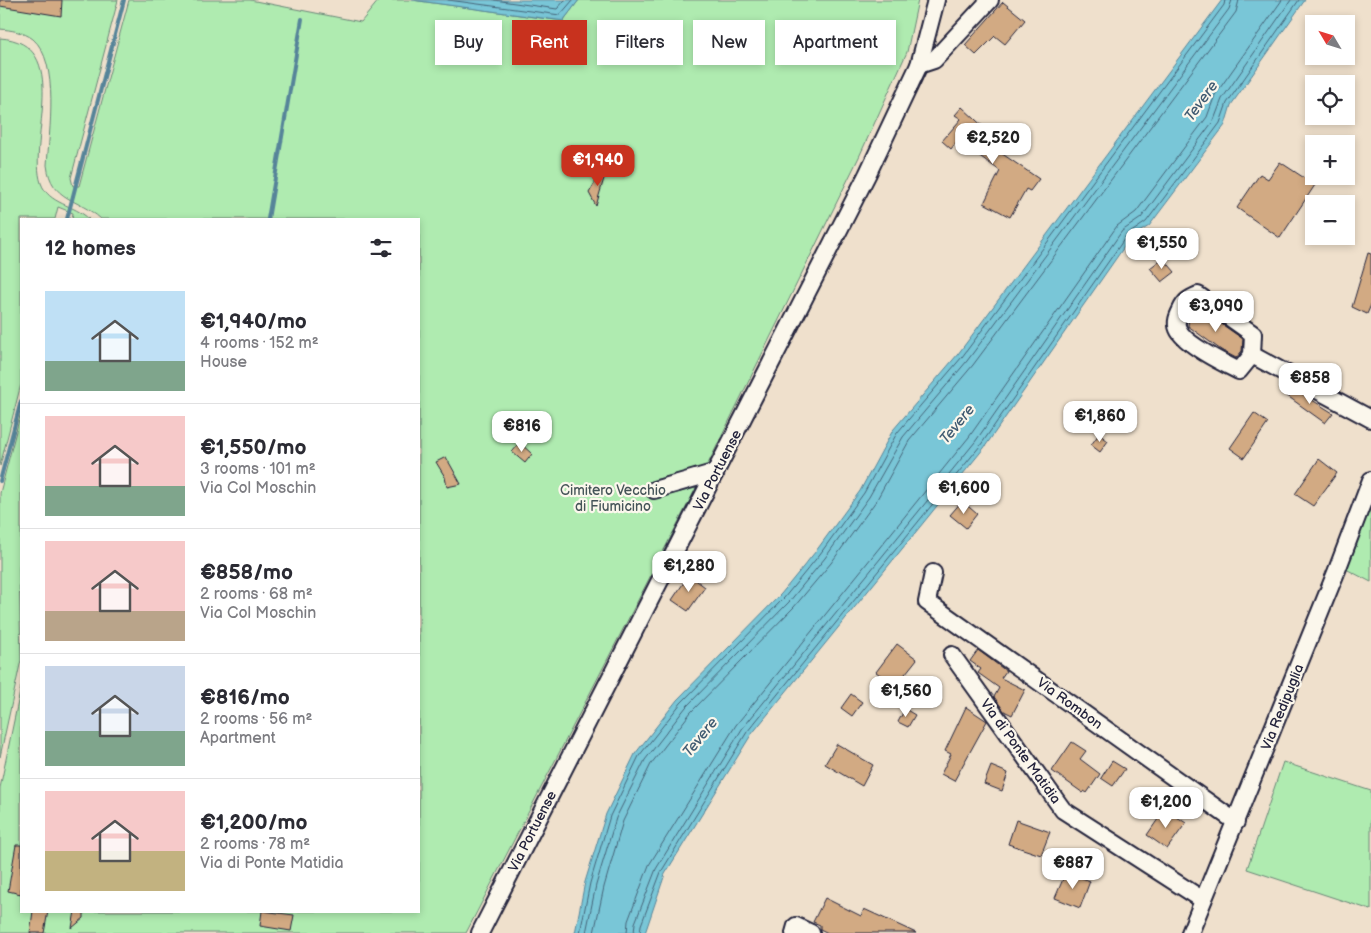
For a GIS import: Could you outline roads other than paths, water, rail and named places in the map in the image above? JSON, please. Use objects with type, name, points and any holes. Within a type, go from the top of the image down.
[{"type":"street","name":"Via Portuense","points":[[480,933],[867,175],[919,65],[936,0]]},
{"type":"street","points":[[919,65],[934,60],[990,0]]},
{"type":"street","points":[[1198,295],[1253,334],[1252,355],[1240,371],[1221,362],[1187,338],[1178,329],[1176,318],[1186,301],[1198,295]]},
{"type":"street","points":[[1252,355],[1371,419]]},
{"type":"street","points":[[654,490],[716,472]]},
{"type":"street","name":"Via Redipuglia","points":[[1190,933],[1368,496],[1371,480]]},
{"type":"street","name":"Via Rombon","points":[[933,573],[927,602],[1236,822]]},
{"type":"street","name":"Via di Ponte Matidia","points":[[952,656],[1063,810],[1203,900]]},
{"type":"street","points":[[794,933],[796,926],[812,933]]},
{"type":"water","points":[[412,0],[579,0],[564,20]]},
{"type":"water","name":"Tevere","points":[[1222,0],[1305,0],[1231,105],[1225,125],[1149,226],[1131,237],[984,448],[751,735],[665,874],[645,933],[575,933],[585,882],[606,814],[635,754],[677,700],[781,594],[816,551],[860,491],[893,430],[958,354]]},
{"type":"waterway","points":[[67,218],[124,0]]},
{"type":"waterway","points":[[268,218],[302,19]]},
{"type":"waterway","points":[[0,481],[20,405]]},
{"type":"park label","name":"Cimitero Vecchio di Fiumicino","points":[[613,498]]}]
